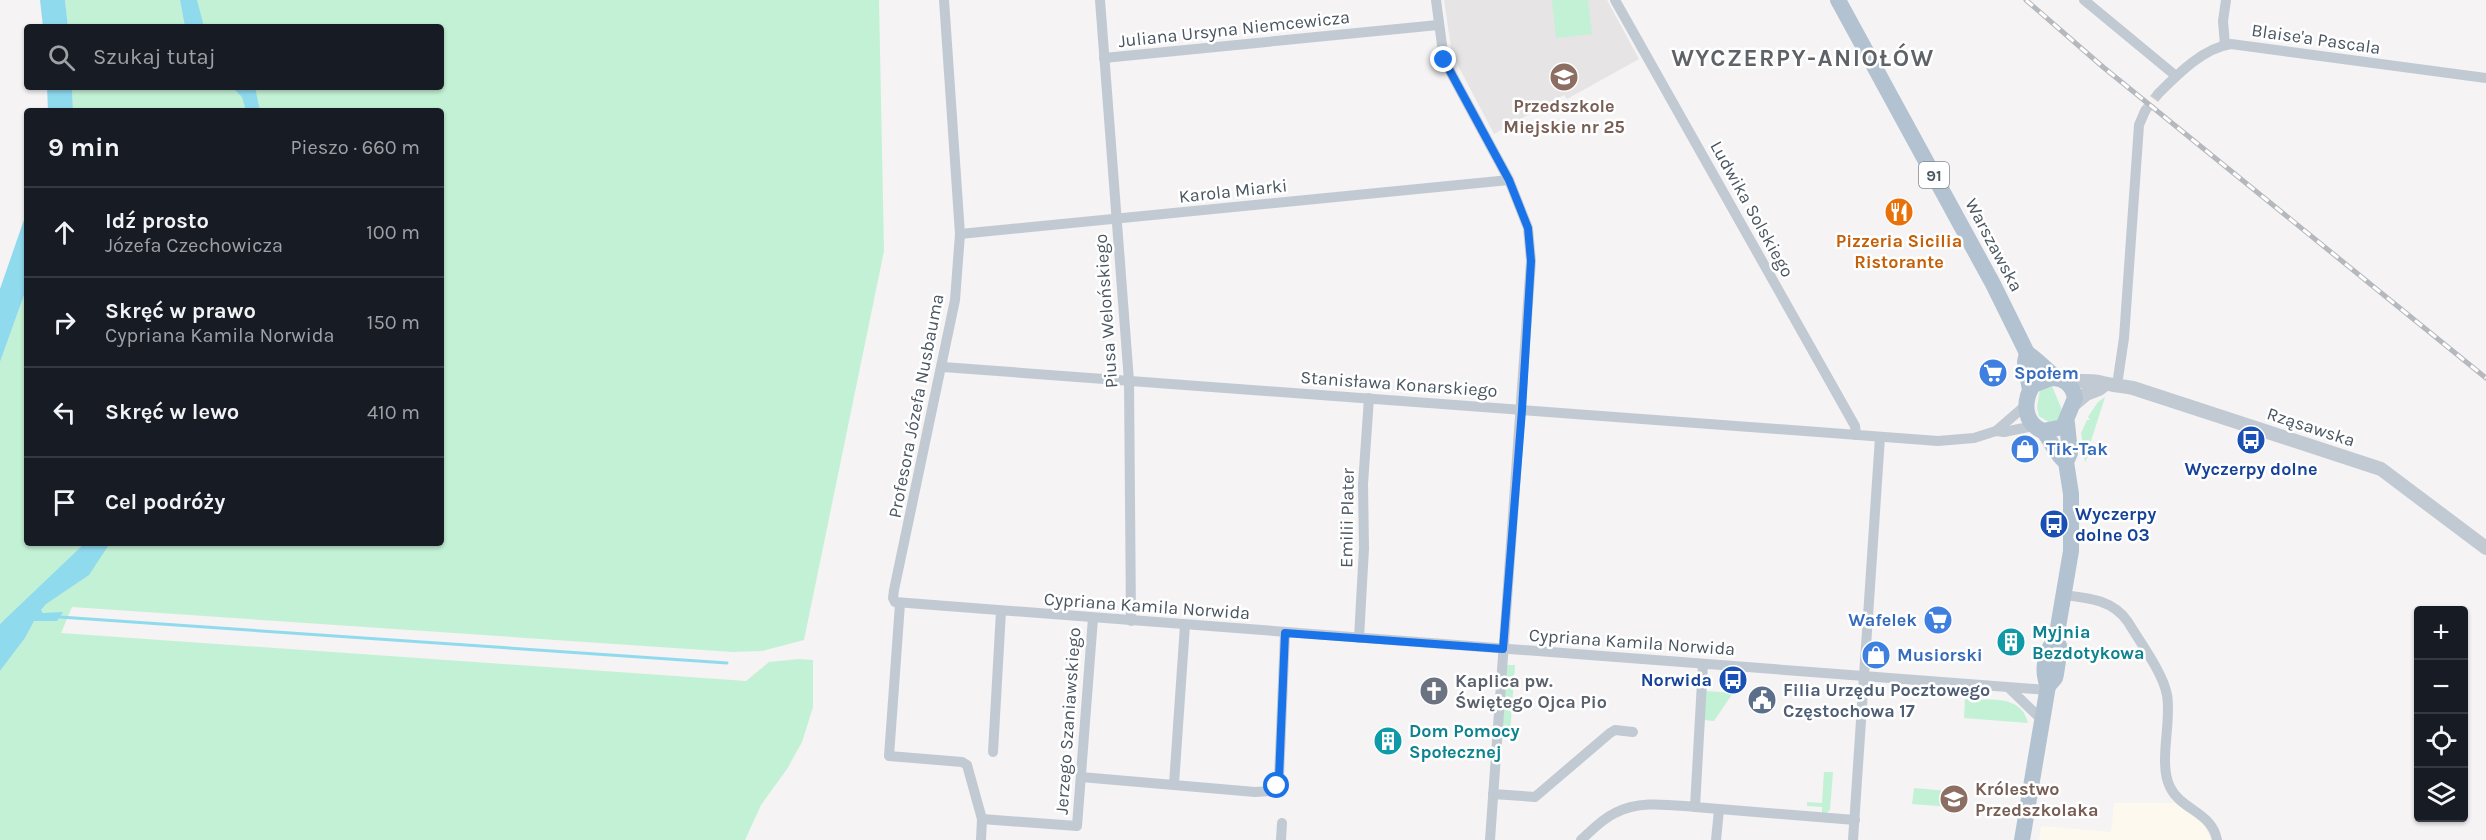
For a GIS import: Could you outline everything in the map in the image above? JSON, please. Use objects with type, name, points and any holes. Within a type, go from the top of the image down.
[{"type":"main road","name":"Warszawska","points":[[1838,0],[1993,284],[2026,353],[2028,398]]},
{"type":"main road","name":"Warszawska","points":[[2026,353],[2035,358],[2046,371],[2061,379]]},
{"type":"main road","points":[[2028,398],[2038,381],[2061,379]]},
{"type":"main road","name":"91","points":[[2061,379],[2074,393],[2074,404]]},
{"type":"main road","name":"91","points":[[2028,398],[2028,417],[2050,440],[2058,456],[2067,462]]},
{"type":"main road","points":[[2022,840],[2047,688],[2043,676],[2049,646],[2056,639],[2071,550],[2072,523],[2067,462],[2070,453],[2067,423],[2074,404]]},
{"type":"main road","points":[[2038,428],[2057,429],[2067,423]]},
{"type":"street","name":"Profesora Józefa Nusbauma","points":[[944,0],[960,234],[955,300],[943,367],[894,590],[897,602],[889,756],[965,763],[982,819]]},
{"type":"street","name":"Piusa Welońskiego","points":[[1100,0],[1129,381],[1131,621]]},
{"type":"street","points":[[1436,0],[1444,60],[1509,180],[1528,228],[1531,261],[1490,840]]},
{"type":"street","name":"Ludwika Solskiego","points":[[1615,0],[1855,426],[1856,435]]},
{"type":"street","points":[[2084,0],[2176,76]]},
{"type":"street","points":[[2225,45],[2223,21],[2226,0]]},
{"type":"street","name":"Juliana Ursyna Niemcewicza","points":[[1104,58],[1438,25]]},
{"type":"street","name":"Blaise'a Pascala","points":[[2158,94],[2176,76],[2210,51],[2225,45],[2238,44],[2486,78]]},
{"type":"street","points":[[2074,404],[2086,394],[2110,385],[2124,338],[2139,125],[2145,111]]},
{"type":"street","name":"Karola Miarki","points":[[960,234],[1509,180]]},
{"type":"street","name":"Stanisława Konarskiego","points":[[943,367],[1952,441],[1974,438],[1996,431],[2038,428]]},
{"type":"street","name":"Rząsawska","points":[[2061,379],[2078,383],[2099,382],[2146,392],[2380,469],[2486,548]]},
{"type":"street","name":"Emilii Plater","points":[[1359,638],[1364,548],[1363,484],[1369,398]]},
{"type":"street","name":"Stanisława Konarskiego","points":[[1996,431],[2028,398]]},
{"type":"street","points":[[1853,840],[1881,437]]},
{"type":"street","points":[[2064,595],[2104,602],[2122,613],[2128,622],[2167,693],[2169,711],[2166,770],[2170,788],[2206,818],[2216,831],[2217,840]]},
{"type":"street","name":"Cypriana Kamila Norwida","points":[[897,602],[2009,688],[2047,688]]},
{"type":"street","points":[[993,752],[1001,611]]},
{"type":"street","name":"Jerzego Szaniawskiego","points":[[982,819],[1077,826],[1092,618]]},
{"type":"street","points":[[1174,784],[1185,625]]},
{"type":"street","points":[[1081,777],[1255,792],[1273,791],[1279,778],[1285,633]]},
{"type":"street","points":[[1695,807],[1703,664]]},
{"type":"street","points":[[2009,688],[2042,720]]},
{"type":"street","points":[[1493,794],[1535,797],[1610,733],[1615,730],[1633,732]]},
{"type":"street","points":[[1581,840],[1613,813],[1629,807],[1651,804],[1855,820]]},
{"type":"street","points":[[1716,840],[1719,810]]},
{"type":"street","points":[[981,840],[982,819]]},
{"type":"street","points":[[1281,840],[1282,824]]},
{"type":"shaded area","points":[[1444,0],[1607,0],[1639,59],[1567,99],[1564,95],[1494,134],[1452,54]]},
{"type":"shaded area","points":[[2114,803],[2177,803],[2203,821],[2211,840],[2039,840],[2041,826],[2111,832]]},
{"type":"green space","points":[[65,0],[180,0],[184,24],[68,24]]},
{"type":"green space","points":[[194,0],[879,0],[884,251],[804,640],[762,651],[733,652],[72,607],[61,633],[746,681],[769,662],[813,660],[813,707],[802,742],[787,769],[761,805],[745,840],[0,840],[0,671],[25,638],[34,620],[57,621],[43,613],[41,610],[45,604],[6,619],[0,624],[0,362],[24,295],[24,546],[444,546],[444,108],[73,108],[72,90],[444,90],[444,24],[203,24]]},
{"type":"green space","points":[[1552,0],[1588,0],[1592,34],[1556,38]]},
{"type":"green space","points":[[2052,386],[2062,410],[2058,421],[2050,423],[2039,416],[2037,408],[2040,389]]},
{"type":"green space","points":[[2105,397],[2090,444],[2091,450],[2085,462],[2081,433],[2098,402]]},
{"type":"green space","points":[[1507,665],[1515,665],[1510,734],[1502,734]]},
{"type":"green space","points":[[1706,691],[1733,693],[1714,721],[1704,720]]},
{"type":"green space","points":[[1965,699],[2003,700],[2011,703],[2019,707],[2028,723],[1964,718]]},
{"type":"green space","points":[[1824,772],[1833,772],[1830,810],[1825,814],[1822,813],[1822,807],[1807,806],[1807,802],[1822,803]]},
{"type":"green space","points":[[1914,788],[1948,791],[1948,794],[1952,795],[1951,807],[1912,804]]},
{"type":"water","points":[[40,0],[65,0],[68,24],[43,24]]},
{"type":"water","points":[[180,0],[197,0],[203,24],[184,24]]},
{"type":"water","points":[[47,90],[72,90],[73,108],[48,108]]},
{"type":"water","points":[[235,90],[256,90],[259,108],[245,108],[242,97]]},
{"type":"water","points":[[24,220],[24,295],[0,362],[0,289]]},
{"type":"water","points":[[82,546],[108,546],[89,575],[46,604],[41,610],[43,613],[63,612],[57,621],[34,621],[25,638],[0,671],[0,624]]},
{"type":"waterway","points":[[60,617],[727,663]]},
{"type":"tunnel","points":[[2145,111],[2158,94]]},
{"type":"railway","points":[[2026,0],[2103,67],[2486,378]]},
{"type":"place","name":"Przedszkole Miejskie nr 25","points":[[1564,77]]},
{"type":"place","name":"Pizzeria Sicilia Ristorante","points":[[1899,212]]},
{"type":"place","name":"Społem","points":[[1993,373]]},
{"type":"place","name":"Wyczerpy dolne","points":[[2251,440]]},
{"type":"place","name":"Tik-Tak","points":[[2025,449]]},
{"type":"place","name":"Wyczerpy dolne 03","points":[[2054,524]]},
{"type":"place","name":"Wafelek","points":[[1938,620]]},
{"type":"place","name":"Myjnia Bezdotykowa","points":[[2011,642]]},
{"type":"place","name":"Musiorski","points":[[1876,655]]},
{"type":"place","name":"Norwida","points":[[1733,680]]},
{"type":"place","name":"Kaplica pw. Świętego Ojca Pio","points":[[1434,691]]},
{"type":"place","name":"Filia Urzędu Pocztowego Częstochowa 17","points":[[1762,700]]},
{"type":"place","name":"Dom Pomocy Społecznej","points":[[1388,741]]},
{"type":"place","name":"Królestwo Przedszkolaka","points":[[1954,799]]},
{"type":"district","name":"WYCZERPY-ANIOŁÓW","points":[[1803,58]]},
{"type":"route","points":[[1277,786],[1285,633],[1503,649],[1531,261],[1528,228],[1509,180],[1444,60]]}]
